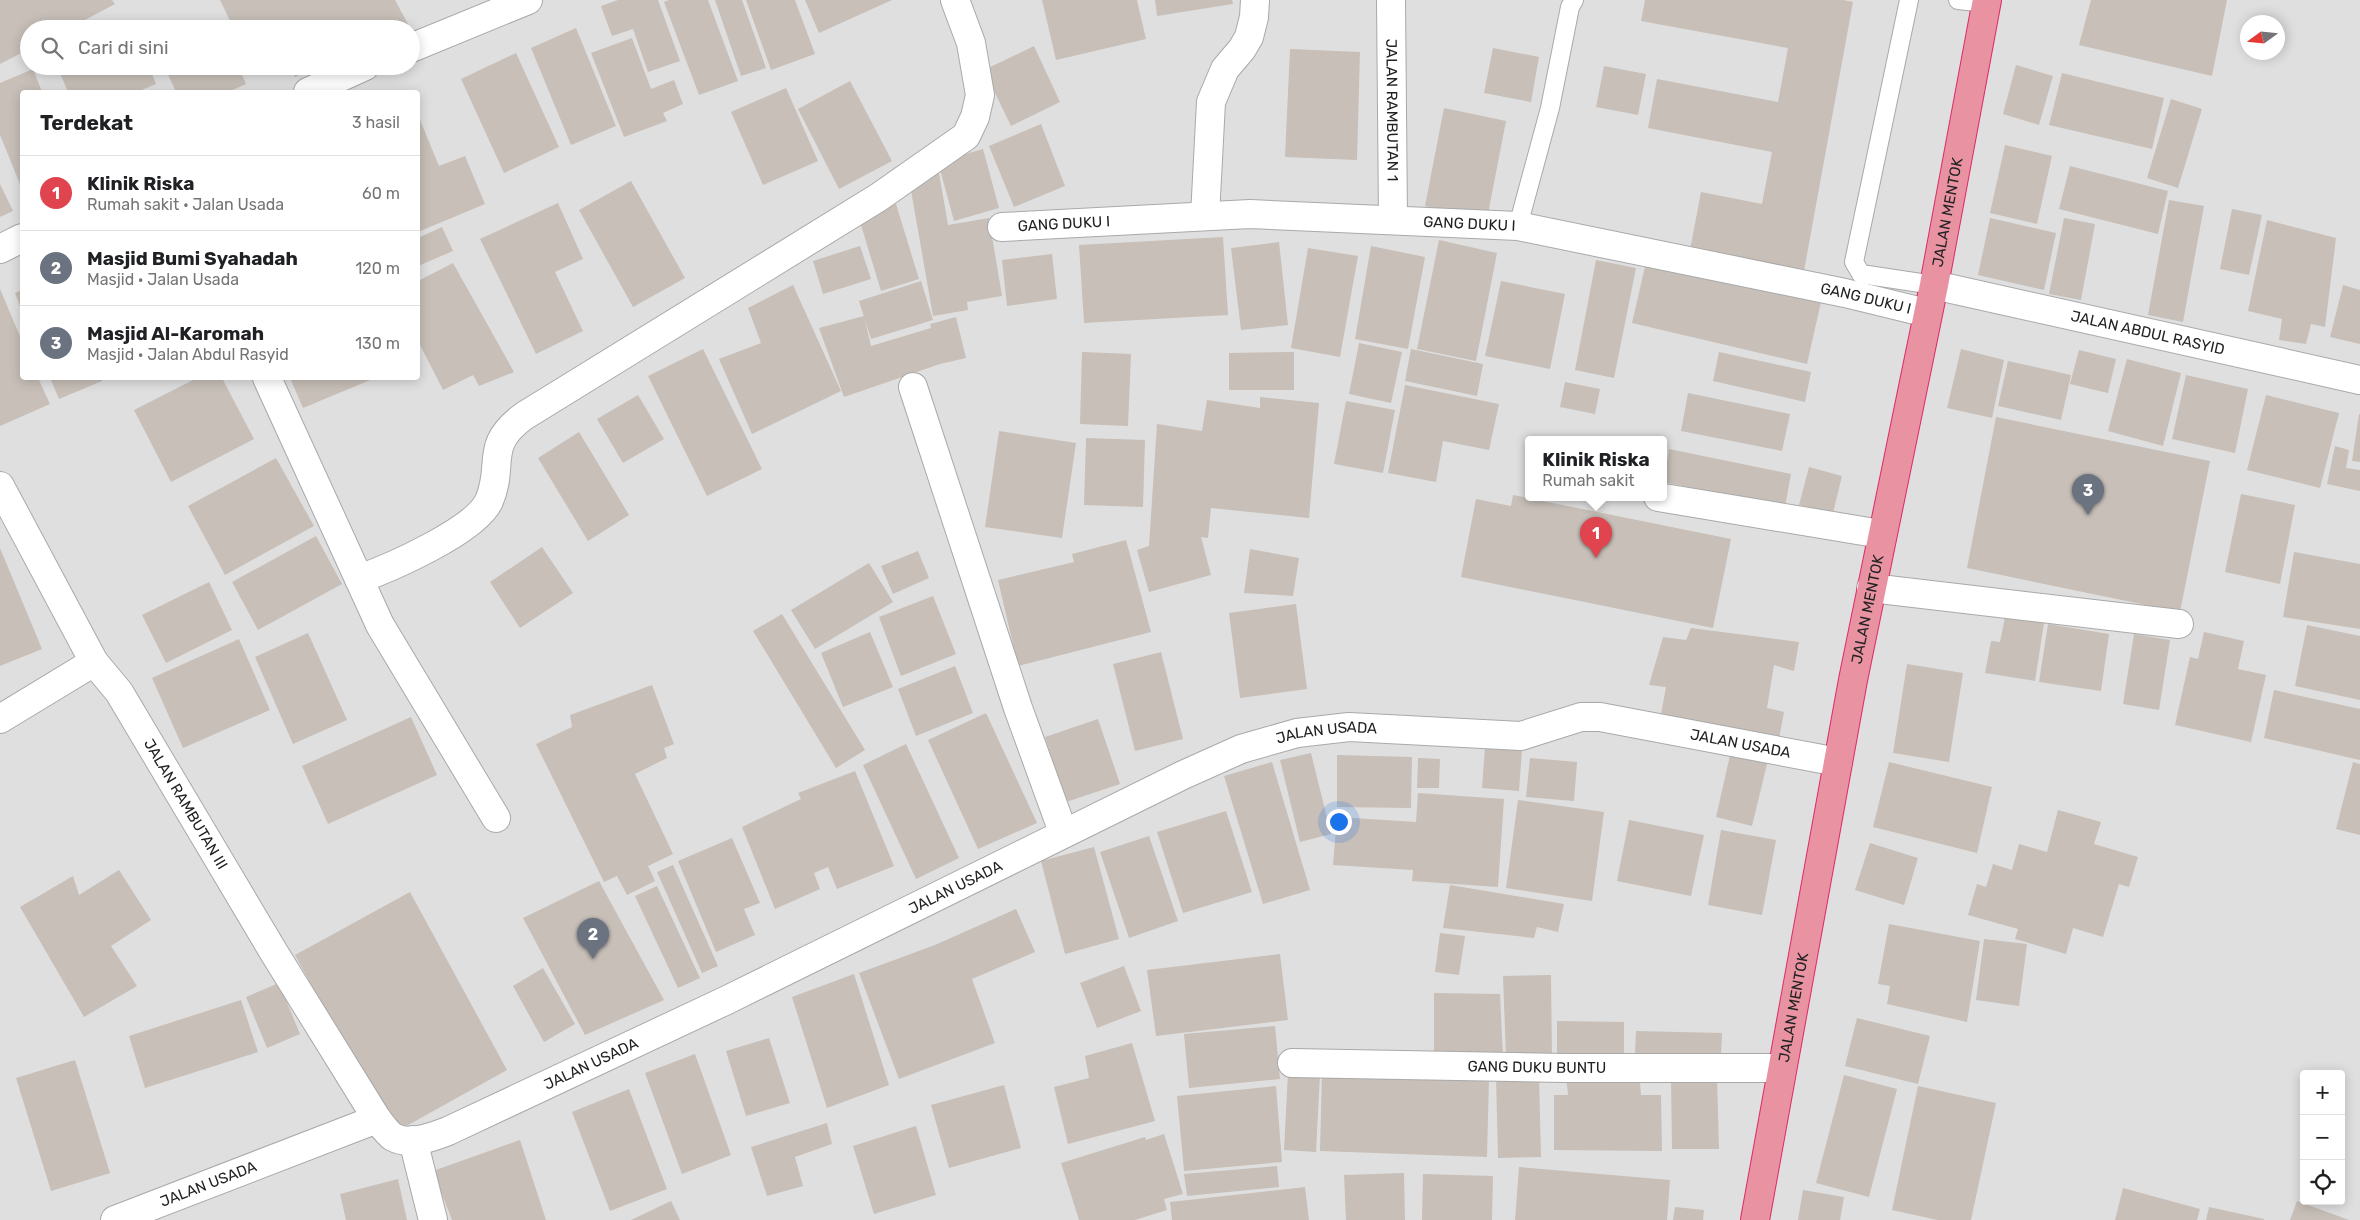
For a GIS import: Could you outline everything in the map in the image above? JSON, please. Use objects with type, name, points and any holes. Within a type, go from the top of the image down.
[{"type":"highway","name":"JALAN MENTOK","points":[[1755,1220],[1781,1068],[1881,534],[1934,285],[1987,1]]},
{"type":"street","points":[[420,44],[528,0]]},
{"type":"street","points":[[359,579],[382,570],[456,532],[476,517],[488,502],[503,435],[510,426],[871,202],[966,136],[975,117],[980,95],[972,43],[955,0]]},
{"type":"street","points":[[1205,216],[1211,102],[1225,69],[1242,49],[1249,37],[1256,0]]},
{"type":"street","name":"JALAN RAMBUTAN 1","points":[[1391,0],[1392,220]]},
{"type":"street","points":[[312,90],[345,75]]},
{"type":"street","name":"GANG DUKU I","points":[[1002,227],[1250,214],[1518,226],[1845,292],[1927,313]]},
{"type":"street","points":[[0,250],[20,239]]},
{"type":"street","name":"JALAN ABDUL RASYID","points":[[1934,285],[2360,380]]},
{"type":"street","points":[[267,380],[380,625],[496,818]]},
{"type":"street","points":[[913,387],[1018,708],[1063,832]]},
{"type":"street","name":"JALAN RAMBUTAN III","points":[[0,486],[94,662],[119,692],[273,951],[377,1119]]},
{"type":"street","points":[[1667,498],[1881,534]]},
{"type":"street","points":[[1871,588],[2179,624]]},
{"type":"street","points":[[0,719],[94,662]]},
{"type":"street","name":"JALAN USADA","points":[[412,1140],[448,1131],[718,1004],[1063,832],[1241,749],[1297,733],[1349,727],[1521,736],[1581,717],[1600,717],[1838,762]]},
{"type":"street","name":"GANG DUKU BUNTU","points":[[1292,1063],[1564,1068],[1781,1068]]},
{"type":"street","points":[[377,1119],[393,1137],[412,1140],[433,1220]]},
{"type":"street","name":"JALAN USADA","points":[[115,1220],[377,1119]]},
{"type":"lane","points":[[1518,226],[1550,108],[1570,7],[1574,0]]},
{"type":"lane","points":[[1909,0],[1854,262],[1861,274],[1934,285]]},
{"type":"lane","points":[[1958,0],[1987,1]]},
{"type":"shaded area","points":[[0,0],[2360,0],[2360,1220],[0,1220]]},
{"type":"building","points":[[0,0],[112,0],[115,4],[85,20],[20,20],[20,54],[0,64]]},
{"type":"building","points":[[220,0],[395,0],[406,20],[230,20]]},
{"type":"building","points":[[618,0],[658,0],[680,61],[648,72],[633,29],[612,36],[601,6]]},
{"type":"building","points":[[669,0],[708,0],[738,81],[699,95],[664,2]]},
{"type":"building","points":[[715,0],[742,0],[766,68],[741,76]]},
{"type":"building","points":[[746,0],[795,0],[815,54],[771,70]]},
{"type":"building","points":[[805,0],[892,0],[819,33]]},
{"type":"building","points":[[1042,0],[1137,0],[1146,39],[1056,60]]},
{"type":"building","points":[[1155,0],[1232,0],[1233,4],[1157,16]]},
{"type":"building","points":[[1645,0],[1843,0],[1853,2],[1804,271],[1690,250],[1701,192],[1762,204],[1772,152],[1648,128],[1657,79],[1778,102],[1788,48],[1641,21]]},
{"type":"building","points":[[2091,0],[2227,0],[2212,76],[2079,45]]},
{"type":"building","points":[[576,28],[616,126],[571,145],[531,48]]},
{"type":"building","points":[[632,38],[651,89],[674,80],[683,104],[663,113],[667,121],[624,137],[591,53]]},
{"type":"building","points":[[1034,46],[1060,102],[1011,126],[984,70]]},
{"type":"building","points":[[1493,48],[1539,57],[1531,102],[1484,93]]},
{"type":"building","points":[[1290,49],[1360,52],[1357,160],[1285,157]]},
{"type":"building","points":[[516,53],[559,147],[504,173],[461,79]]},
{"type":"building","points":[[2016,65],[2053,76],[2039,125],[2003,114]]},
{"type":"building","points":[[1604,66],[1646,74],[1638,115],[1596,107]]},
{"type":"building","points":[[2062,73],[2164,98],[2152,149],[2049,125]]},
{"type":"building","points":[[20,75],[35,75],[41,90],[20,90],[20,184],[0,135],[0,83]]},
{"type":"building","points":[[61,75],[152,75],[156,84],[142,90],[67,90]]},
{"type":"building","points":[[168,75],[242,75],[246,84],[232,90],[175,90]]},
{"type":"building","points":[[850,81],[892,161],[839,189],[798,109]]},
{"type":"building","points":[[786,88],[818,161],[763,185],[731,112]]},
{"type":"building","points":[[2171,99],[2202,109],[2178,188],[2147,178]]},
{"type":"building","points":[[1444,108],[1506,121],[1487,219],[1425,206]]},
{"type":"building","points":[[420,120],[439,166],[465,156],[485,204],[420,231]]},
{"type":"building","points":[[1041,124],[1065,186],[1014,207],[989,146]]},
{"type":"building","points":[[2005,145],[2052,156],[2037,224],[1990,213]]},
{"type":"building","points":[[983,149],[999,208],[954,221],[938,162]]},
{"type":"building","points":[[2070,166],[2168,191],[2158,234],[2059,209]]},
{"type":"building","points":[[939,173],[948,225],[989,218],[1002,296],[967,302],[968,310],[933,316],[909,179]]},
{"type":"building","points":[[631,181],[685,278],[633,307],[579,210]]},
{"type":"building","points":[[0,184],[13,211],[0,217]]},
{"type":"building","points":[[2169,200],[2204,206],[2183,322],[2148,315]]},
{"type":"building","points":[[558,203],[583,259],[555,272],[583,331],[536,354],[480,239]]},
{"type":"building","points":[[896,204],[919,279],[881,291],[858,215]]},
{"type":"building","points":[[2232,209],[2262,215],[2249,275],[2220,269]]},
{"type":"building","points":[[1990,218],[2056,233],[2044,290],[1978,275]]},
{"type":"building","points":[[2064,218],[2095,224],[2081,300],[2049,294]]},
{"type":"building","points":[[2267,220],[2336,238],[2325,327],[2311,324],[2306,344],[2279,340],[2282,319],[2248,311]]},
{"type":"building","points":[[442,227],[453,251],[420,265],[420,237]]},
{"type":"building","points":[[1223,237],[1228,315],[1084,323],[1079,245]]},
{"type":"building","points":[[1439,240],[1497,253],[1476,361],[1417,349]]},
{"type":"building","points":[[1279,242],[1288,325],[1241,330],[1231,248]]},
{"type":"building","points":[[860,246],[871,279],[823,294],[813,261]]},
{"type":"building","points":[[1371,246],[1425,257],[1408,349],[1355,339]]},
{"type":"building","points":[[1308,248],[1358,256],[1340,357],[1291,348]]},
{"type":"building","points":[[1052,254],[1057,299],[1007,306],[1002,260]]},
{"type":"building","points":[[1596,260],[1636,268],[1614,378],[1575,370]]},
{"type":"building","points":[[1646,262],[1821,302],[1807,364],[1632,323]]},
{"type":"building","points":[[453,263],[514,372],[479,386],[473,375],[443,390],[420,345],[420,280]]},
{"type":"building","points":[[921,281],[933,320],[871,339],[859,301]]},
{"type":"building","points":[[1501,281],[1565,294],[1550,369],[1485,356]]},
{"type":"building","points":[[793,285],[841,391],[752,434],[719,359],[761,343],[748,308]]},
{"type":"building","points":[[2343,285],[2360,290],[2360,344],[2330,337]]},
{"type":"building","points":[[0,289],[20,336],[20,380],[39,380],[50,404],[0,426]]},
{"type":"building","points":[[20,291],[20,306],[15,293]]},
{"type":"building","points":[[864,316],[871,346],[931,328],[930,324],[956,317],[966,358],[940,364],[844,397],[819,328]]},
{"type":"building","points":[[1359,343],[1402,352],[1391,403],[1349,394]]},
{"type":"building","points":[[703,349],[762,469],[707,496],[648,376]]},
{"type":"building","points":[[1411,349],[1483,364],[1477,396],[1405,381]]},
{"type":"building","points":[[1961,349],[2004,360],[1992,418],[1947,408]]},
{"type":"building","points":[[2079,350],[2116,359],[2108,393],[2070,384]]},
{"type":"building","points":[[1082,352],[1131,354],[1128,426],[1080,424]]},
{"type":"building","points":[[1294,352],[1294,390],[1229,390],[1229,353]]},
{"type":"building","points":[[1719,352],[1811,372],[1805,402],[1713,381]]},
{"type":"building","points":[[2127,359],[2181,373],[2163,446],[2108,431]]},
{"type":"building","points":[[2008,361],[2071,375],[2061,420],[1998,406]]},
{"type":"building","points":[[2186,375],[2248,389],[2235,453],[2172,439]]},
{"type":"building","points":[[51,380],[102,380],[102,381],[59,399]]},
{"type":"building","points":[[193,380],[223,380],[254,439],[171,482],[134,410]]},
{"type":"building","points":[[291,380],[370,380],[303,408]]},
{"type":"building","points":[[1565,382],[1600,389],[1595,414],[1560,407]]},
{"type":"building","points":[[1405,385],[1499,404],[1489,450],[1443,441],[1436,482],[1388,473]]},
{"type":"building","points":[[1688,393],[1790,414],[1782,451],[1681,431]]},
{"type":"building","points":[[638,395],[664,439],[623,463],[597,419]]},
{"type":"building","points":[[2266,395],[2339,413],[2320,488],[2247,470]]},
{"type":"building","points":[[1260,397],[1319,403],[1309,518],[1211,508],[1208,538],[1201,537],[1211,575],[1149,592],[1137,550],[1149,546],[1157,424],[1202,431],[1207,400],[1260,408]]},
{"type":"building","points":[[1346,401],[1395,410],[1383,473],[1334,464]]},
{"type":"building","points":[[2360,414],[2360,462],[2352,461]]},
{"type":"building","points":[[1996,417],[2210,461],[2180,612],[1967,568]]},
{"type":"building","points":[[999,431],[1076,443],[1062,538],[985,527]]},
{"type":"building","points":[[579,432],[629,515],[588,541],[538,458]]},
{"type":"building","points":[[1086,438],[1145,440],[1143,507],[1084,505]]},
{"type":"building","points":[[2335,446],[2349,450],[2346,468],[2360,470],[2360,491],[2327,484]]},
{"type":"building","points":[[1669,449],[1791,474],[1785,507],[1667,483]]},
{"type":"building","points":[[276,458],[314,526],[225,575],[188,506]]},
{"type":"building","points":[[1809,467],[1842,476],[1833,513],[1799,505]]},
{"type":"building","points":[[2241,494],[2295,505],[2280,584],[2225,572]]},
{"type":"building","points":[[1513,495],[1525,497],[1525,501],[1543,501],[1731,539],[1713,628],[1461,577],[1476,499],[1511,506]]},
{"type":"building","points":[[316,536],[342,584],[258,630],[232,582]]},
{"type":"building","points":[[1126,540],[1151,632],[1018,666],[998,580],[1074,562],[1072,554]]},
{"type":"building","points":[[542,547],[573,593],[520,628],[490,582]]},
{"type":"building","points":[[0,548],[42,649],[0,666]]},
{"type":"building","points":[[1250,549],[1299,558],[1293,596],[1244,593]]},
{"type":"building","points":[[918,551],[929,578],[893,594],[881,566]]},
{"type":"building","points":[[2294,552],[2360,564],[2360,629],[2283,617]]},
{"type":"building","points":[[869,563],[893,602],[815,649],[791,610]]},
{"type":"building","points":[[209,582],[232,630],[166,663],[142,615]]},
{"type":"building","points":[[933,596],[956,654],[901,676],[879,617]]},
{"type":"building","points":[[1296,604],[1307,689],[1240,698],[1229,613]]},
{"type":"building","points":[[782,614],[865,750],[836,768],[753,631]]},
{"type":"building","points":[[2005,617],[2044,623],[2035,681],[1985,673],[1991,641],[2000,642]]},
{"type":"building","points":[[2048,624],[2109,634],[2101,691],[2039,682]]},
{"type":"building","points":[[2307,625],[2360,636],[2360,700],[2295,686]]},
{"type":"building","points":[[1691,628],[1799,642],[1794,671],[1774,665],[1767,708],[1784,712],[1778,744],[1660,720],[1666,687],[1649,685],[1663,637],[1686,640]]},
{"type":"building","points":[[870,632],[893,687],[843,707],[821,653]]},
{"type":"building","points":[[2204,632],[2244,641],[2238,669],[2266,675],[2251,742],[2175,725],[2190,657],[2198,659]]},
{"type":"building","points":[[308,633],[347,720],[293,744],[255,657]]},
{"type":"building","points":[[2134,634],[2170,640],[2159,710],[2123,704]]},
{"type":"building","points":[[239,639],[270,710],[183,748],[152,678]]},
{"type":"building","points":[[1161,652],[1183,739],[1135,751],[1113,664]]},
{"type":"building","points":[[1907,664],[1963,673],[1949,762],[1893,753]]},
{"type":"building","points":[[955,666],[973,713],[916,736],[898,689]]},
{"type":"building","points":[[652,685],[674,744],[664,748],[667,758],[635,774],[673,854],[648,866],[655,881],[627,895],[617,876],[604,882],[536,744],[572,727],[570,715]]},
{"type":"building","points":[[2274,690],[2360,709],[2360,760],[2264,738]]},
{"type":"building","points":[[986,713],[1037,823],[978,849],[928,740]]},
{"type":"building","points":[[411,717],[437,775],[328,824],[302,766]]},
{"type":"building","points":[[1098,719],[1120,784],[1066,802],[1045,737]]},
{"type":"building","points":[[906,744],[959,858],[916,879],[863,765]]},
{"type":"building","points":[[1485,747],[1522,750],[1519,791],[1482,788]]},
{"type":"building","points":[[1731,751],[1768,760],[1752,826],[1716,817]]},
{"type":"building","points":[[1311,753],[1331,834],[1300,842],[1280,760]]},
{"type":"building","points":[[1337,755],[1412,757],[1411,808],[1337,807]]},
{"type":"building","points":[[1418,758],[1440,759],[1439,788],[1417,788]]},
{"type":"building","points":[[1530,758],[1577,762],[1574,801],[1526,797]]},
{"type":"building","points":[[1272,762],[1310,890],[1263,904],[1224,776]]},
{"type":"building","points":[[1889,762],[1992,787],[1977,853],[1873,827]]},
{"type":"building","points":[[2353,762],[2360,764],[2360,835],[2336,829]]},
{"type":"building","points":[[855,771],[894,866],[837,889],[828,867],[814,873],[820,889],[775,909],[742,827],[801,799],[798,793]]},
{"type":"building","points":[[1418,793],[1504,799],[1498,887],[1412,881],[1413,870],[1333,865],[1337,817],[1416,822]]},
{"type":"building","points":[[1518,800],[1604,812],[1592,901],[1506,888]]},
{"type":"building","points":[[2058,810],[2101,822],[2094,844],[2138,857],[2129,887],[2119,884],[2103,937],[2073,928],[2066,954],[2015,939],[2018,929],[1968,915],[1977,884],[1986,887],[1993,864],[2012,870],[2019,844],[2047,852]]},
{"type":"building","points":[[1226,811],[1252,892],[1183,913],[1157,832]]},
{"type":"building","points":[[1629,820],[1704,835],[1691,896],[1617,881]]},
{"type":"building","points":[[1721,830],[1776,840],[1762,915],[1708,905]]},
{"type":"building","points":[[1149,836],[1178,921],[1129,938],[1100,852]]},
{"type":"building","points":[[732,838],[760,903],[744,909],[755,935],[716,952],[678,861]]},
{"type":"building","points":[[1870,843],[1918,858],[1904,905],[1855,890]]},
{"type":"building","points":[[1094,847],[1119,939],[1065,954],[1041,861]]},
{"type":"building","points":[[673,865],[718,966],[702,973],[657,872]]},
{"type":"building","points":[[119,870],[151,920],[111,946],[137,986],[84,1017],[20,907],[73,876],[79,895]]},
{"type":"building","points":[[599,881],[664,1000],[585,1035],[523,918]]},
{"type":"building","points":[[1450,885],[1564,904],[1558,932],[1537,927],[1534,938],[1443,928]]},
{"type":"building","points":[[657,886],[700,978],[678,988],[635,896]]},
{"type":"building","points":[[410,892],[507,1070],[392,1134],[295,955]]},
{"type":"building","points":[[1016,909],[1035,952],[972,979],[995,1043],[899,1079],[859,973],[935,945]]},
{"type":"building","points":[[1889,924],[1980,941],[1967,1022],[1887,1004],[1890,986],[1878,984]]},
{"type":"building","points":[[1440,933],[1465,936],[1459,975],[1435,972]]},
{"type":"building","points":[[1984,939],[2027,944],[2019,1006],[1976,1000]]},
{"type":"building","points":[[1280,954],[1288,1020],[1156,1036],[1147,970]]},
{"type":"building","points":[[1124,966],[1141,1011],[1097,1028],[1080,983]]},
{"type":"building","points":[[543,968],[575,1024],[544,1042],[513,986]]},
{"type":"building","points":[[854,974],[889,1085],[827,1108],[792,997]]},
{"type":"building","points":[[1551,975],[1552,1058],[1506,1058],[1503,976]]},
{"type":"building","points":[[279,983],[300,1034],[267,1048],[246,997]]},
{"type":"building","points":[[1434,993],[1500,994],[1503,1058],[1434,1057]]},
{"type":"building","points":[[241,1000],[258,1052],[145,1088],[129,1036]]},
{"type":"building","points":[[1857,1018],[1930,1036],[1918,1084],[1845,1066]]},
{"type":"building","points":[[1557,1021],[1624,1022],[1624,1054],[1557,1054]]},
{"type":"building","points":[[1275,1026],[1280,1079],[1189,1088],[1184,1034]]},
{"type":"building","points":[[1636,1031],[1722,1033],[1721,1055],[1635,1053]]},
{"type":"building","points":[[769,1038],[790,1103],[746,1116],[726,1051]]},
{"type":"building","points":[[1132,1043],[1155,1121],[1068,1144],[1054,1087],[1089,1078],[1085,1056]]},
{"type":"building","points":[[695,1054],[731,1155],[682,1174],[645,1073]]},
{"type":"building","points":[[75,1060],[110,1173],[51,1191],[16,1078]]},
{"type":"building","points":[[1639,1069],[1641,1095],[1661,1095],[1662,1151],[1554,1150],[1554,1095],[1568,1095],[1566,1074]]},
{"type":"building","points":[[1288,1073],[1320,1074],[1316,1152],[1284,1150]]},
{"type":"building","points":[[1322,1073],[1489,1078],[1487,1157],[1320,1151]]},
{"type":"building","points":[[1844,1075],[1897,1089],[1869,1197],[1816,1183]]},
{"type":"building","points":[[1539,1076],[1541,1157],[1498,1158],[1496,1077]]},
{"type":"building","points":[[1671,1077],[1717,1077],[1719,1149],[1672,1149]]},
{"type":"building","points":[[1004,1085],[1021,1148],[949,1168],[931,1105]]},
{"type":"building","points":[[1276,1086],[1282,1162],[1184,1171],[1177,1096]]},
{"type":"building","points":[[1918,1086],[1996,1103],[1971,1220],[1937,1220],[1892,1210]]},
{"type":"building","points":[[629,1089],[667,1189],[610,1211],[572,1112]]},
{"type":"building","points":[[827,1123],[832,1144],[795,1157],[803,1186],[767,1196],[751,1147]]},
{"type":"building","points":[[916,1126],[936,1195],[874,1214],[853,1146]]},
{"type":"building","points":[[1164,1134],[1183,1194],[1164,1199],[1167,1210],[1135,1220],[1079,1220],[1061,1163],[1145,1137],[1146,1140]]},
{"type":"building","points":[[520,1140],[546,1220],[452,1220],[433,1171]]},
{"type":"building","points":[[1277,1166],[1279,1187],[1187,1196],[1184,1174]]},
{"type":"building","points":[[1519,1167],[1670,1180],[1667,1220],[1515,1220]]},
{"type":"building","points":[[1404,1173],[1405,1220],[1346,1220],[1344,1175]]},
{"type":"building","points":[[1423,1174],[1493,1176],[1492,1220],[1422,1220]]},
{"type":"building","points":[[398,1179],[407,1220],[346,1220],[340,1194]]},
{"type":"building","points":[[1305,1187],[1309,1220],[1172,1220],[1170,1202]]},
{"type":"building","points":[[2123,1188],[2200,1209],[2197,1220],[2115,1220]]},
{"type":"building","points":[[1803,1190],[1844,1197],[1840,1220],[1798,1220]]},
{"type":"building","points":[[671,1201],[680,1220],[631,1220]]},
{"type":"building","points":[[2297,1201],[2300,1202],[2300,1205],[2308,1205],[2349,1220],[2290,1220]]},
{"type":"building","points":[[1675,1207],[1704,1210],[1703,1220],[1673,1220]]},
{"type":"building","points":[[2209,1207],[2264,1219],[2264,1220],[2206,1220]]},
{"type":"place","name":"Masjid Al-Karomah","points":[[2088,515]]},
{"type":"place","name":"Klinik Riska","points":[[1596,558]]},
{"type":"place","name":"Masjid Bumi Syahadah","points":[[593,959]]}]
